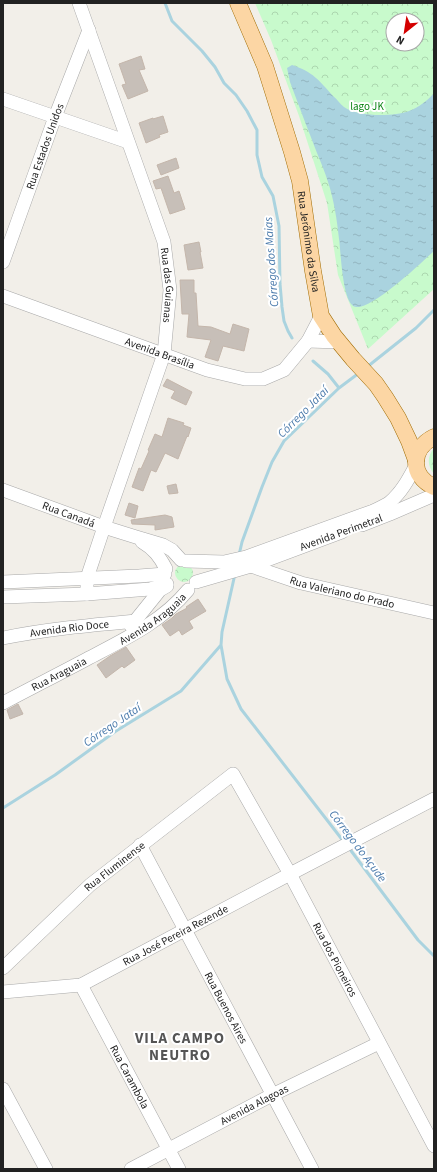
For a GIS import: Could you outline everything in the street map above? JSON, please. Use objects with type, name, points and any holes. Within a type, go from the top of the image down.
[{"type":"main road","name":"Rua Jerônimo da Silva","points":[[238,3],[264,66],[300,181],[321,316],[339,342],[376,384],[398,418],[409,441],[420,478],[434,487]]},
{"type":"main road","points":[[416,462],[418,452],[422,446],[428,440],[434,438]]},
{"type":"street","name":"Rua das Guianas","points":[[79,3],[164,242],[170,290],[164,354],[87,578],[87,594]]},
{"type":"street","name":"Rua Estados Unidos","points":[[3,262],[55,117],[89,30]]},
{"type":"street","points":[[3,98],[128,142]]},
{"type":"street","name":"Avenida Brasília","points":[[3,296],[207,370],[245,379],[263,379],[284,370],[308,342],[321,316]]},
{"type":"street","points":[[308,342],[339,342]]},
{"type":"street","name":"Avenida Perimetral","points":[[251,562],[310,539],[390,502],[399,493],[410,477],[416,462]]},
{"type":"street","name":"Rua Canadá","points":[[3,490],[104,526],[163,545],[172,550],[184,561]]},
{"type":"street","name":"Avenida Perimetral","points":[[310,539],[390,514],[434,495]]},
{"type":"street","name":"Rua Canadá","points":[[136,537],[155,551],[161,559],[167,578]]},
{"type":"street","points":[[115,644],[136,621],[160,590],[167,578],[172,562],[224,562],[236,560],[251,562]]},
{"type":"street","points":[[184,561],[194,567],[197,577],[192,586]]},
{"type":"street","points":[[167,578],[170,588],[179,592],[216,575],[251,562]]},
{"type":"street","name":"Rua Valeriano do Prado","points":[[251,562],[301,583],[434,612]]},
{"type":"street","points":[[3,582],[139,576],[167,578]]},
{"type":"street","points":[[3,597],[87,594],[150,589],[158,588],[167,578]]},
{"type":"street","name":"Avenida Araguaia","points":[[115,644],[138,632],[170,609],[192,586]]},
{"type":"street","name":"Avenida Rio Doce","points":[[3,638],[88,625],[136,621]]},
{"type":"street","name":"Rua Araguaia","points":[[3,703],[115,644]]},
{"type":"street","name":"Rua Fluminense","points":[[4,966],[90,885],[233,774]]},
{"type":"street","name":"Rua dos Pioneiros","points":[[233,774],[290,874],[434,1146]]},
{"type":"street","name":"Rua José Pereira Rezende","points":[[3,992],[81,985],[434,799]]},
{"type":"street","name":"Rua Buenos Aires","points":[[140,845],[312,1169]]},
{"type":"street","name":"Rua Carambola","points":[[81,985],[179,1169]]},
{"type":"street","name":"Avenida Alagoas","points":[[131,1169],[272,1096],[379,1043]]},
{"type":"street","points":[[3,1089],[46,1169]]},
{"type":"green space","name":"lago JK","points":[[255,3],[434,3],[434,289],[368,349],[338,275],[327,203],[299,116],[271,40]]},
{"type":"green space","points":[[434,448],[434,474],[429,464],[429,458]]},
{"type":"green space","points":[[184,564],[188,565],[192,569],[192,577],[188,581],[184,582],[180,581],[176,577],[175,573],[176,569],[180,565]]},
{"type":"water","points":[[292,65],[311,74],[344,107],[358,113],[385,115],[402,113],[419,106],[434,93],[434,251],[408,275],[374,301],[364,306],[356,307],[351,304],[345,288],[332,196],[290,82],[287,68]]},
{"type":"building","points":[[141,56],[145,69],[139,70],[148,91],[128,99],[122,85],[126,84],[119,64]]},
{"type":"building","points":[[163,116],[168,132],[159,135],[160,137],[146,143],[139,123]]},
{"type":"building","points":[[176,158],[179,168],[161,175],[157,165]]},
{"type":"building","points":[[168,176],[174,193],[179,191],[185,209],[170,214],[161,188],[156,189],[153,181]]},
{"type":"building","points":[[199,242],[203,268],[188,270],[184,245]]},
{"type":"building","points":[[180,280],[194,280],[198,326],[211,327],[230,334],[233,324],[249,329],[244,351],[223,346],[218,361],[205,357],[211,340],[187,337],[189,314],[182,314]]},
{"type":"building","points":[[167,379],[192,392],[186,405],[171,398],[175,391],[163,386]]},
{"type":"building","points":[[168,418],[184,423],[183,425],[191,428],[178,459],[165,453],[156,472],[151,470],[143,491],[132,487],[139,468],[141,469],[149,451],[148,450],[155,434],[162,437]]},
{"type":"building","points":[[176,484],[178,493],[169,494],[167,486]]},
{"type":"building","points":[[129,503],[138,506],[135,518],[125,515]]},
{"type":"building","points":[[165,515],[172,517],[174,527],[155,530],[155,525],[132,524],[131,520]]},
{"type":"building","points":[[198,599],[206,611],[189,621],[193,628],[182,635],[179,630],[170,636],[162,625]]},
{"type":"building","points":[[126,647],[135,660],[124,668],[122,666],[106,678],[97,665]]},
{"type":"building","points":[[18,704],[23,714],[10,719],[7,710]]},
{"type":"waterway","name":"Córrego dos Maias","points":[[165,3],[172,21],[202,51],[215,67],[224,83],[236,95],[247,111],[257,130],[257,155],[262,177],[273,196],[279,226],[282,307],[284,321],[292,338]]},
{"type":"waterway","name":"Córrego Jataí","points":[[367,367],[416,328],[434,310]]},
{"type":"waterway","name":"Córrego dos Maias","points":[[313,361],[328,374],[339,388]]},
{"type":"waterway","name":"Córrego Jataí","points":[[239,555],[242,542],[262,487],[272,462],[284,441],[339,388],[359,373]]},
{"type":"waterway","points":[[235,574],[222,632],[221,645],[227,679],[241,709],[344,842]]},
{"type":"waterway","name":"Córrego Jataí","points":[[3,808],[55,775],[116,731],[181,691],[221,645]]},
{"type":"waterway","name":"Córrego do Açude","points":[[349,848],[418,940],[434,956]]},
{"type":"district","name":"VILA CAMPO NEUTRO","points":[[180,1046]]}]
